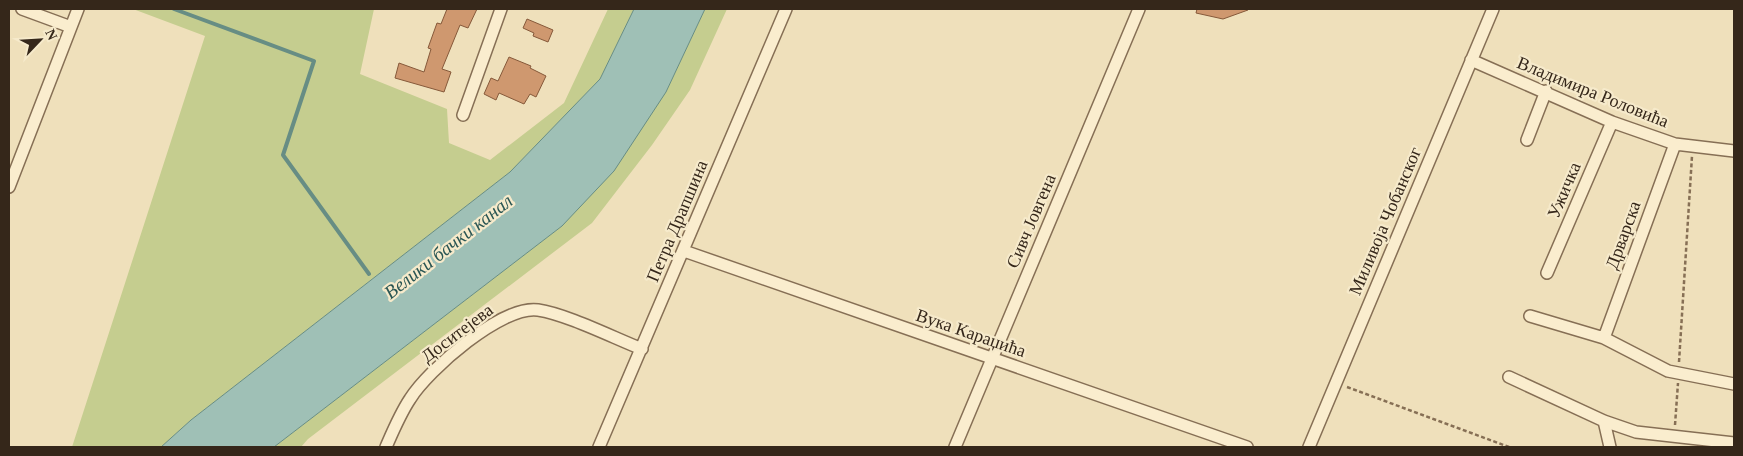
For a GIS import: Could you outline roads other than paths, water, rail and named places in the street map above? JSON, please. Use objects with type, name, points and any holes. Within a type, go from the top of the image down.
[{"type":"street","points":[[22,9],[72,27]]},
{"type":"street","points":[[9,187],[78,9]]},
{"type":"street","points":[[463,115],[501,9]]},
{"type":"street","name":"Петра Драпшина","points":[[600,447],[786,9]]},
{"type":"street","name":"Сивч Јовгена","points":[[955,447],[1139,9]]},
{"type":"street","name":"Миливоја Чобанског","points":[[1309,447],[1493,9]]},
{"type":"street","name":"Владимира Роловића","points":[[1471,60],[1546,91],[1612,122],[1675,144],[1734,150]]},
{"type":"street","points":[[1527,140],[1546,91]]},
{"type":"street","name":"Ужичка","points":[[1547,273],[1612,122]]},
{"type":"street","name":"Дрварска","points":[[1604,338],[1675,144]]},
{"type":"street","name":"Вука Караџића","points":[[684,251],[1247,447]]},
{"type":"street","name":"Доситејева","points":[[386,447],[410,399],[433,369],[492,325],[517,312],[539,310],[642,349]]},
{"type":"street","points":[[1530,316],[1604,338],[1668,371],[1734,384]]},
{"type":"street","points":[[1509,377],[1604,421],[1636,432],[1734,443]]},
{"type":"street","points":[[1604,421],[1610,447]]},
{"type":"water","name":"Велики бачки канал","points":[[634,9],[705,9],[666,92],[614,171],[562,226],[274,447],[161,447],[191,420],[510,172],[600,79]]},
{"type":"waterway","points":[[174,9],[314,61],[283,155],[369,274]]}]
